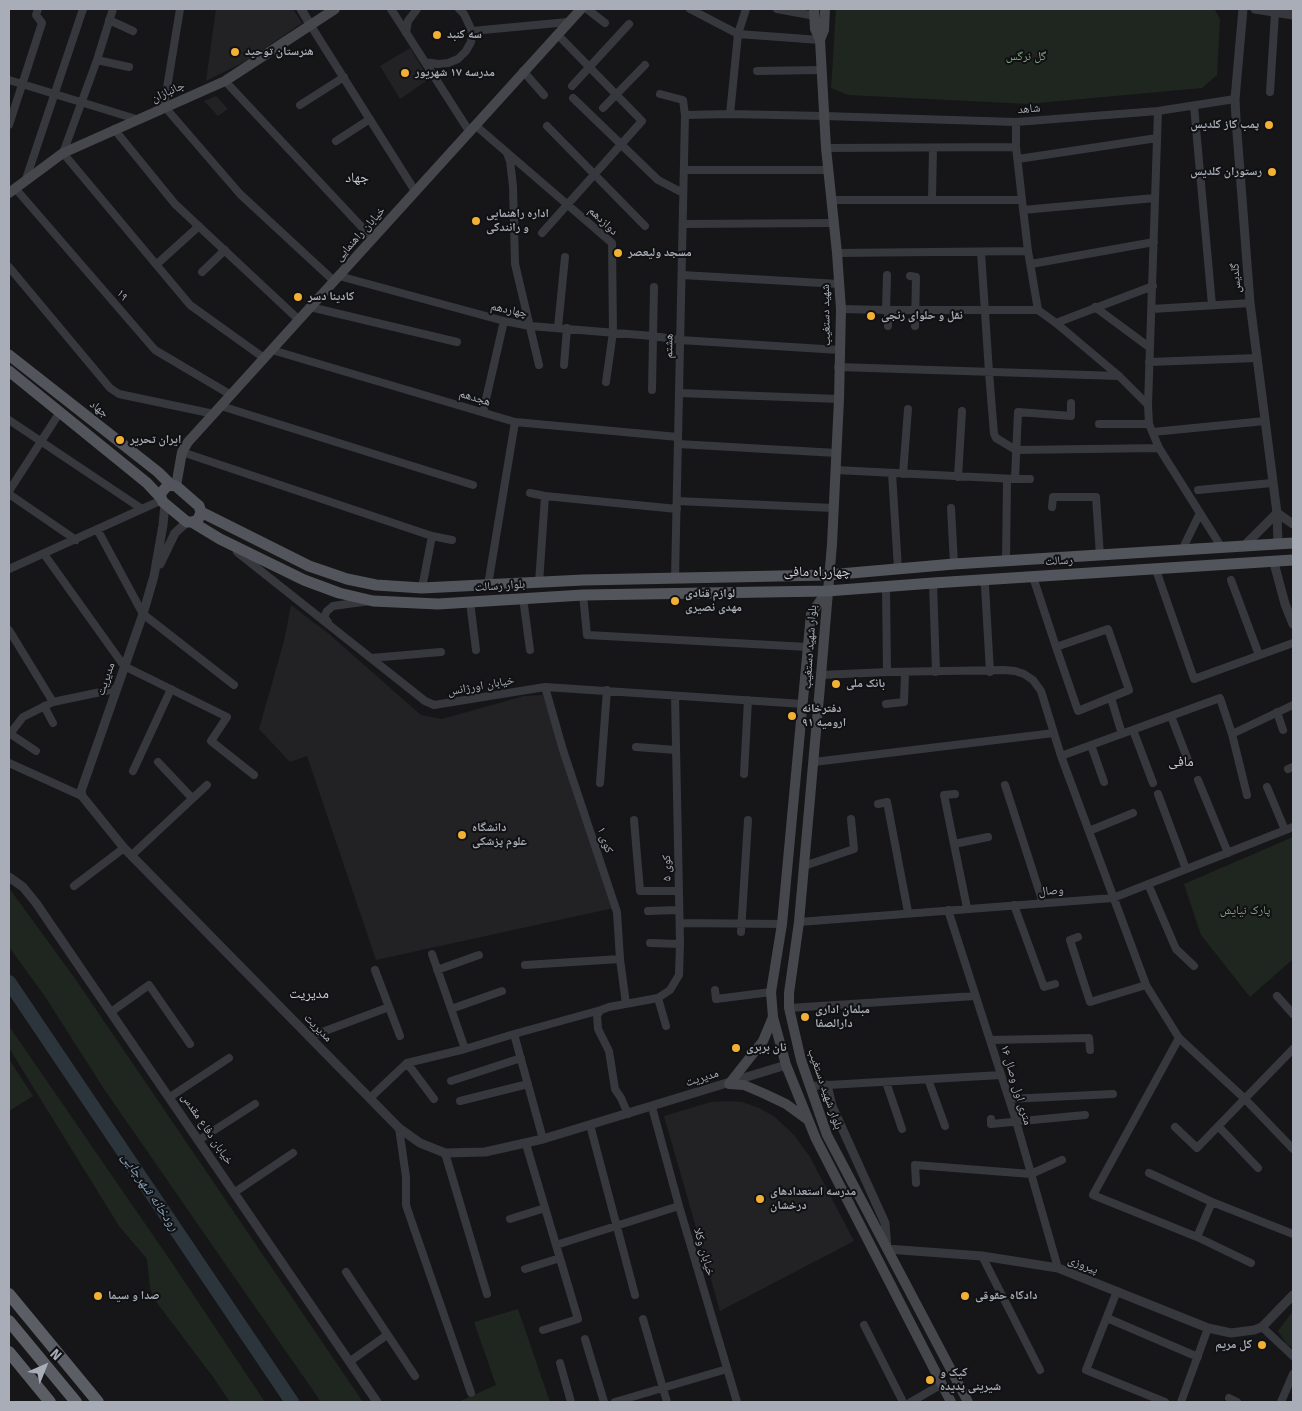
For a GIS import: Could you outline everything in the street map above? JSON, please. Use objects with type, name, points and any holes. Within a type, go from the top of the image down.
[{"type":"highway","points":[[9,1294],[98,1402]]},
{"type":"highway","points":[[9,1321],[76,1402]]},
{"type":"highway","points":[[9,1352],[50,1402]]},
{"type":"main road","name":"جانبازان","points":[[12,190],[63,153],[164,106],[225,81],[275,45],[311,26],[335,9]]},
{"type":"main road","name":"خیابان راهنمایی","points":[[174,485],[182,452],[188,442],[581,9]]},
{"type":"main road","points":[[820,40],[824,30],[825,9]]},
{"type":"main road","points":[[815,12],[815,29],[820,40]]},
{"type":"main road","name":"شهید دستغیب","points":[[820,40],[826,148],[837,253],[840,309],[837,453],[827,591]]},
{"type":"main road","name":"جهاد","points":[[9,355],[174,485],[199,506],[201,512]]},
{"type":"main road","points":[[9,372],[147,484],[163,501]]},
{"type":"main road","points":[[147,484],[157,480],[158,472]]},
{"type":"main road","points":[[163,501],[163,490],[168,485],[174,485]]},
{"type":"main road","name":"بلوار رسالت","points":[[163,501],[189,522],[304,580],[339,593],[373,601],[438,604],[583,595],[827,591]]},
{"type":"main road","points":[[189,522],[198,520],[201,512]]},
{"type":"main road","name":"بلوار رسالت","points":[[201,512],[310,566],[347,579],[376,585],[438,588],[583,580],[828,575]]},
{"type":"main road","name":"رسالت","points":[[828,575],[954,564],[1293,543]]},
{"type":"main road","name":"رسالت","points":[[827,591],[1274,563],[1293,560]]},
{"type":"main road","points":[[980,563],[982,580]]},
{"type":"main road","points":[[583,580],[583,595]]},
{"type":"main road","points":[[438,588],[438,604]]},
{"type":"main road","name":"بلوار شهید دستغیب","points":[[827,591],[811,614],[782,924],[770,992],[773,1017],[786,1065],[816,1139],[952,1402]]},
{"type":"main road","name":"بلوار شهید دستغیب","points":[[827,591],[814,762],[799,922],[789,993],[789,1008],[801,1060],[827,1135],[968,1402]]},
{"type":"main road","points":[[782,924],[799,922]]},
{"type":"main road","points":[[729,1084],[764,1041],[773,1017]]},
{"type":"main road","points":[[786,1065],[801,1060]]},
{"type":"main road","points":[[729,1084],[744,1085],[765,1094],[786,1104],[808,1120]]},
{"type":"street","points":[[9,125],[42,23],[36,15],[38,9]]},
{"type":"street","points":[[26,179],[83,9]]},
{"type":"street","points":[[113,9],[97,60],[80,102],[63,153],[190,305],[264,358]]},
{"type":"street","points":[[180,9],[164,106],[240,194],[336,278]]},
{"type":"street","points":[[301,9],[415,191]]},
{"type":"street","name":"دوازدهم","points":[[391,9],[425,62],[472,128],[506,151],[612,243],[612,332],[606,382]]},
{"type":"street","points":[[406,33],[408,21],[417,9]]},
{"type":"street","points":[[425,62],[443,64],[458,59],[466,51],[471,42],[472,31],[464,14],[459,9]]},
{"type":"street","points":[[587,9],[605,23]]},
{"type":"street","points":[[690,9],[738,34],[820,40]]},
{"type":"street","points":[[730,114],[738,34],[746,9]]},
{"type":"street","points":[[778,9],[815,12]]},
{"type":"street","name":"گلدیس","points":[[1243,9],[1235,99],[1250,303],[1277,513],[1278,544]]},
{"type":"street","points":[[1255,9],[1293,15]]},
{"type":"street","points":[[1270,92],[1275,13]]},
{"type":"street","points":[[109,20],[133,31]]},
{"type":"street","points":[[472,31],[568,22]]},
{"type":"street","points":[[572,86],[629,24]]},
{"type":"street","points":[[542,233],[642,121],[557,34]]},
{"type":"street","points":[[97,60],[129,67]]},
{"type":"street","points":[[603,108],[645,66]]},
{"type":"street","points":[[757,71],[821,70]]},
{"type":"street","points":[[523,72],[544,94]]},
{"type":"street","points":[[300,105],[344,77]]},
{"type":"street","points":[[9,80],[136,120]]},
{"type":"street","points":[[225,81],[372,238]]},
{"type":"street","points":[[660,94],[683,100],[685,115]]},
{"type":"street","points":[[573,98],[658,180],[683,194]]},
{"type":"street","name":"شاهد","points":[[685,115],[730,114],[1016,122],[1158,110],[1235,99]]},
{"type":"street","points":[[1194,106],[1212,305]]},
{"type":"street","points":[[1158,110],[1152,309],[1149,346],[1148,405],[1151,428],[1158,448],[1222,548]]},
{"type":"street","name":"هشتم","points":[[675,578],[685,115]]},
{"type":"street","points":[[336,141],[370,119]]},
{"type":"street","points":[[1016,122],[1016,147],[1023,210],[1038,310]]},
{"type":"street","points":[[546,126],[645,226]]},
{"type":"street","points":[[114,129],[175,204],[299,320]]},
{"type":"street","points":[[1018,160],[1157,138]]},
{"type":"street","points":[[826,148],[1016,147]]},
{"type":"street","points":[[932,200],[933,148]]},
{"type":"street","points":[[506,151],[510,161],[513,186],[515,264],[539,365]]},
{"type":"street","points":[[684,170],[828,170]]},
{"type":"street","name":"۱۹","points":[[12,190],[155,350],[231,395]]},
{"type":"street","points":[[1023,210],[1156,198]]},
{"type":"street","points":[[832,200],[1022,200]]},
{"type":"street","points":[[683,224],[833,223]]},
{"type":"street","points":[[157,264],[199,226]]},
{"type":"street","points":[[1031,264],[1154,242]]},
{"type":"street","points":[[202,272],[225,250]]},
{"type":"street","points":[[837,253],[1028,251]]},
{"type":"street","points":[[981,252],[989,372],[994,434],[996,438],[1016,450],[1158,448]]},
{"type":"street","points":[[558,327],[565,257]]},
{"type":"street","points":[[9,266],[110,388],[119,394],[217,410],[473,485]]},
{"type":"street","points":[[682,275],[839,284]]},
{"type":"street","points":[[888,275],[888,326]]},
{"type":"street","points":[[910,276],[916,277],[915,326]]},
{"type":"street","name":"چهاردهم","points":[[336,278],[504,322],[530,326],[612,332],[680,340],[839,350]]},
{"type":"street","points":[[1056,322],[1152,286]]},
{"type":"street","points":[[652,390],[654,287]]},
{"type":"street","points":[[1152,309],[1250,303]]},
{"type":"street","points":[[310,307],[457,342]]},
{"type":"street","points":[[1095,308],[1149,346]]},
{"type":"street","points":[[840,309],[1038,310],[1056,322],[1119,376],[1148,405]]},
{"type":"street","points":[[483,412],[504,322]]},
{"type":"street","points":[[564,365],[567,328]]},
{"type":"street","name":"هجدهم","points":[[272,350],[515,422],[678,440],[837,453]]},
{"type":"street","points":[[1149,362],[1257,358]]},
{"type":"street","points":[[838,367],[1119,376]]},
{"type":"street","points":[[679,393],[839,399]]},
{"type":"street","points":[[1006,562],[1011,479],[1016,450],[1018,412],[1071,416],[1071,403]]},
{"type":"street","points":[[903,474],[908,409]]},
{"type":"street","points":[[958,477],[962,411]]},
{"type":"street","points":[[60,412],[9,492],[76,540]]},
{"type":"street","points":[[9,420],[142,508]]},
{"type":"street","points":[[488,585],[515,422]]},
{"type":"street","points":[[1100,424],[1151,428],[1264,422]]},
{"type":"street","points":[[182,452],[432,536],[452,540]]},
{"type":"street","points":[[836,470],[1030,479]]},
{"type":"street","points":[[892,473],[898,569]]},
{"type":"street","points":[[1198,490],[1272,483]]},
{"type":"street","points":[[530,493],[545,496],[677,505],[834,508]]},
{"type":"street","points":[[539,583],[545,496]]},
{"type":"street","points":[[1052,507],[1052,497],[1096,497],[1100,556]]},
{"type":"street","points":[[9,560],[12,567],[76,540],[142,508],[163,501]]},
{"type":"street","name":"مدیریت","points":[[163,501],[163,525],[154,576],[143,614],[81,791],[82,796],[124,848],[399,1128],[420,1143],[445,1153],[485,1152],[526,1144],[729,1084],[786,1065]]},
{"type":"street","points":[[951,508],[954,564]]},
{"type":"street","points":[[1182,550],[1200,513]]},
{"type":"street","points":[[1244,547],[1277,513],[1293,524]]},
{"type":"street","name":"مدیریت","points":[[154,576],[174,533],[189,522]]},
{"type":"street","points":[[97,529],[143,614],[234,685]]},
{"type":"street","points":[[422,588],[432,536]]},
{"type":"street","name":"خیابان اورژانس","points":[[220,539],[424,701],[434,705],[545,687],[803,704]]},
{"type":"street","points":[[44,554],[124,666],[227,717],[211,741],[254,775]]},
{"type":"street","points":[[1274,563],[1285,604],[1293,624]]},
{"type":"street","points":[[1156,570],[1194,679],[1293,643]]},
{"type":"street","points":[[1033,577],[1056,647],[1078,711],[1129,690],[1108,629],[1056,647]]},
{"type":"street","points":[[982,580],[985,586],[990,672]]},
{"type":"street","points":[[1231,580],[1258,655]]},
{"type":"street","points":[[933,583],[936,672]]},
{"type":"street","points":[[886,586],[887,672]]},
{"type":"street","points":[[583,595],[587,636],[808,647]]},
{"type":"street","points":[[523,598],[530,650]]},
{"type":"street","points":[[330,626],[324,617],[333,606],[373,601]]},
{"type":"street","points":[[470,602],[476,650]]},
{"type":"street","points":[[9,630],[52,702]]},
{"type":"street","points":[[370,658],[441,652]]},
{"type":"street","points":[[821,675],[887,672],[1015,671],[1024,674],[1037,685],[1041,690],[1061,756],[1146,985],[1179,1038],[1245,1099],[1293,1149]]},
{"type":"street","points":[[886,704],[904,702],[905,673]]},
{"type":"street","name":"کوی ۱","points":[[545,687],[563,750],[618,912],[620,959],[626,1004]]},
{"type":"street","points":[[36,751],[9,734],[23,717],[52,702],[116,689]]},
{"type":"street","points":[[133,771],[171,689]]},
{"type":"street","points":[[600,783],[607,690]]},
{"type":"street","name":"کوی ۵","points":[[658,998],[670,990],[679,976],[680,922],[675,696]]},
{"type":"street","points":[[1111,698],[1122,734]]},
{"type":"street","points":[[1061,756],[1220,698],[1232,734],[1247,795]]},
{"type":"street","points":[[744,774],[748,700]]},
{"type":"street","points":[[1232,734],[1293,705]]},
{"type":"street","points":[[44,706],[53,724]]},
{"type":"street","points":[[1277,712],[1283,730]]},
{"type":"street","points":[[1171,716],[1190,763]]},
{"type":"street","points":[[1133,730],[1153,783]]},
{"type":"street","points":[[814,762],[1054,733]]},
{"type":"street","points":[[1091,745],[1104,782]]},
{"type":"street","points":[[636,747],[676,750]]},
{"type":"street","points":[[158,762],[192,798]]},
{"type":"street","points":[[9,763],[82,796]]},
{"type":"street","points":[[1198,780],[1228,853]]},
{"type":"street","points":[[132,855],[207,785]]},
{"type":"street","points":[[1005,785],[1043,903]]},
{"type":"street","points":[[1267,786],[1289,829]]},
{"type":"street","points":[[955,794],[944,795],[967,908]]},
{"type":"street","points":[[1158,794],[1186,869]]},
{"type":"street","points":[[878,804],[887,802],[908,912]]},
{"type":"street","points":[[1089,831],[1133,813]]},
{"type":"street","points":[[804,866],[854,850],[851,819]]},
{"type":"street","points":[[634,820],[640,891],[678,891]]},
{"type":"street","points":[[741,932],[748,820]]},
{"type":"street","name":"وصال","points":[[799,922],[908,912],[1113,898],[1289,829]]},
{"type":"street","points":[[954,844],[988,837]]},
{"type":"street","points":[[74,886],[124,848]]},
{"type":"street","points":[[9,872],[11,879]]},
{"type":"street","name":"خیابان دفاع مقدس","points":[[11,879],[23,887],[36,903],[377,1402]]},
{"type":"street","points":[[1148,884],[1176,949],[1194,966]]},
{"type":"street","points":[[1014,905],[1044,987],[1055,984]]},
{"type":"street","points":[[648,911],[679,910]]},
{"type":"street","name":"۱۶ متری اول وصال","points":[[948,910],[1016,1121],[1058,1268]]},
{"type":"street","points":[[680,922],[782,924]]},
{"type":"street","points":[[1078,937],[1070,940],[1090,1002],[1146,985]]},
{"type":"street","points":[[650,943],[680,944]]},
{"type":"street","points":[[432,954],[465,1049]]},
{"type":"street","points":[[437,970],[479,955]]},
{"type":"street","points":[[525,965],[620,959]]},
{"type":"street","points":[[375,970],[400,1036]]},
{"type":"street","points":[[111,1012],[149,985],[190,1044]]},
{"type":"street","points":[[715,990],[716,999],[770,992]]},
{"type":"street","points":[[451,1009],[502,991]]},
{"type":"street","points":[[789,1008],[975,996]]},
{"type":"street","points":[[1276,996],[1293,1014]]},
{"type":"street","points":[[370,1098],[407,1063],[465,1049],[601,1010],[658,998],[666,1026]]},
{"type":"street","points":[[309,1037],[389,1007]]},
{"type":"street","points":[[601,1010],[597,1015],[598,1029],[609,1051],[615,1089],[628,1114]]},
{"type":"street","points":[[514,1034],[543,1139]]},
{"type":"street","points":[[990,1040],[1089,1038],[1090,1050]]},
{"type":"street","points":[[1179,1038],[1093,1194],[1197,1237],[1251,1263]]},
{"type":"street","points":[[1175,1127],[1197,1148],[1293,1049]]},
{"type":"street","points":[[170,1097],[229,1058]]},
{"type":"street","points":[[451,1081],[521,1058]]},
{"type":"street","points":[[407,1063],[434,1099]]},
{"type":"street","points":[[811,1086],[1001,1075]]},
{"type":"street","points":[[928,1079],[945,1126]]},
{"type":"street","points":[[886,1082],[902,1129]]},
{"type":"street","points":[[460,1101],[528,1084]]},
{"type":"street","points":[[827,1085],[832,1106],[885,1223],[887,1249]]},
{"type":"street","points":[[1009,1099],[1112,1094]]},
{"type":"street","points":[[199,1140],[256,1104]]},
{"type":"street","name":"خیابان وکلا","points":[[652,1106],[679,1206],[737,1402]]},
{"type":"street","points":[[991,1119],[991,1124],[1085,1115]]},
{"type":"street","points":[[590,1125],[635,1295]]},
{"type":"street","points":[[1218,1127],[1258,1168]]},
{"type":"street","points":[[399,1128],[406,1177],[406,1205],[408,1214],[471,1393]]},
{"type":"street","points":[[526,1144],[578,1319],[543,1330]]},
{"type":"street","points":[[235,1192],[293,1153]]},
{"type":"street","points":[[445,1153],[487,1294]]},
{"type":"street","points":[[916,1182],[915,1165],[1031,1174],[1062,1160]]},
{"type":"street","points":[[1150,1173],[1212,1202],[1293,1234]]},
{"type":"street","points":[[1197,1237],[1212,1202]]},
{"type":"street","points":[[556,1245],[679,1206]]},
{"type":"street","points":[[510,1219],[545,1208]]},
{"type":"street","name":"پیروزی","points":[[887,1249],[982,1256],[1058,1268],[1208,1328],[1231,1333],[1262,1327]]},
{"type":"street","points":[[982,1256],[1040,1370]]},
{"type":"street","points":[[525,1269],[560,1258]]},
{"type":"street","points":[[346,1272],[415,1376]]},
{"type":"street","points":[[1117,1291],[1086,1370],[1165,1402]]},
{"type":"street","points":[[1293,1295],[1262,1327],[1293,1356]]},
{"type":"street","points":[[1107,1318],[1198,1357]]},
{"type":"street","points":[[643,1319],[667,1402]]},
{"type":"street","points":[[864,1325],[903,1402]]},
{"type":"street","points":[[1181,1402],[1208,1328]]},
{"type":"street","points":[[349,1362],[388,1335]]},
{"type":"street","points":[[585,1339],[604,1402]]},
{"type":"street","points":[[560,1363],[571,1402]]},
{"type":"street","points":[[615,1402],[727,1369]]},
{"type":"street","points":[[1281,1402],[1293,1374]]},
{"type":"street","points":[[911,1402],[942,1384]]},
{"type":"street","points":[[1285,1394],[1293,1398]]},
{"type":"street","points":[[1229,1398],[1237,1402]]},
{"type":"shaded area","name":"هنرستان توحید","points":[[216,9],[293,9],[302,23],[246,61],[206,81]]},
{"type":"shaded area","name":"مدرسه ۱۷ شهریور","points":[[410,48],[429,79],[400,99],[380,66]]},
{"type":"shaded area","points":[[216,96],[228,109],[218,116],[204,101]]},
{"type":"shaded area","name":"دانشگاه علوم پزشکی","points":[[291,605],[329,634],[421,715],[442,719],[524,696],[543,695],[614,908],[376,960],[307,756],[290,762],[259,729],[284,641]]},
{"type":"shaded area","name":"مدرسه استعدادهای درخشان","points":[[711,1102],[742,1102],[759,1108],[775,1117],[794,1135],[810,1157],[854,1241],[720,1311],[664,1116]]},
{"type":"green space","name":"گل نرگس","points":[[836,9],[1215,10],[1220,19],[1217,75],[1202,88],[1028,104],[848,95],[831,88]]},
{"type":"green space","name":"پارک نیایش","points":[[1293,837],[1293,961],[1250,997],[1201,935],[1184,884]]},
{"type":"green space","points":[[9,888],[76,980],[363,1402],[321,1402],[104,1089],[44,995],[9,947]]},
{"type":"green space","points":[[9,1026],[265,1402],[230,1402],[154,1299],[150,1288],[147,1259],[119,1226],[9,1048]]},
{"type":"green space","points":[[9,1059],[33,1096],[9,1111]]},
{"type":"green space","points":[[518,1309],[550,1402],[458,1402],[496,1385],[474,1322]]},
{"type":"green space","points":[[1293,1311],[1293,1346],[1292,1348],[1278,1331]]},
{"type":"waterway","name":"رودخانه شهرچایی","points":[[9,982],[292,1402]]},
{"type":"place","name":"سه گنبد","points":[[437,35]]},
{"type":"place","name":"هنرستان توحید","points":[[235,52]]},
{"type":"place","name":"مدرسه ۱۷ شهریور","points":[[405,73]]},
{"type":"place","name":"پمب گاز گلدیس","points":[[1269,125]]},
{"type":"place","name":"رستوران گلدیس","points":[[1272,172]]},
{"type":"place","name":"اداره راهنمایی و رانندگی","points":[[476,221]]},
{"type":"place","name":"مسجد ولیعصر","points":[[618,253]]},
{"type":"place","name":"کادینا دسر","points":[[298,297]]},
{"type":"place","name":"نقل و حلوای رنجی","points":[[871,316]]},
{"type":"place","name":"ایران تحریر","points":[[120,440]]},
{"type":"place","name":"لوازم قنادی مهدی نصیری","points":[[675,601]]},
{"type":"place","name":"بانک ملی","points":[[836,684]]},
{"type":"place","name":"دفترخانه ۹۱ ارومیه","points":[[792,716]]},
{"type":"place","name":"دانشگاه علوم پزشکی","points":[[462,835]]},
{"type":"place","name":"مبلمان اداری دارالصفا","points":[[805,1017]]},
{"type":"place","name":"نان بربری","points":[[736,1048]]},
{"type":"place","name":"مدرسه استعدادهای درخشان","points":[[760,1199]]},
{"type":"place","name":"صدا و سیما","points":[[98,1296]]},
{"type":"place","name":"دادگاه حقوقی","points":[[965,1296]]},
{"type":"place","name":"گل مریم","points":[[1262,1345]]},
{"type":"place","name":"کیک و شیرینی پدیده","points":[[930,1380]]},
{"type":"district","name":"جهاد","points":[[357,178]]},
{"type":"district","name":"چهارراه مافی","points":[[817,572]]},
{"type":"district","name":"مافی","points":[[1181,762]]},
{"type":"district","name":"مدیریت","points":[[309,994]]}]
